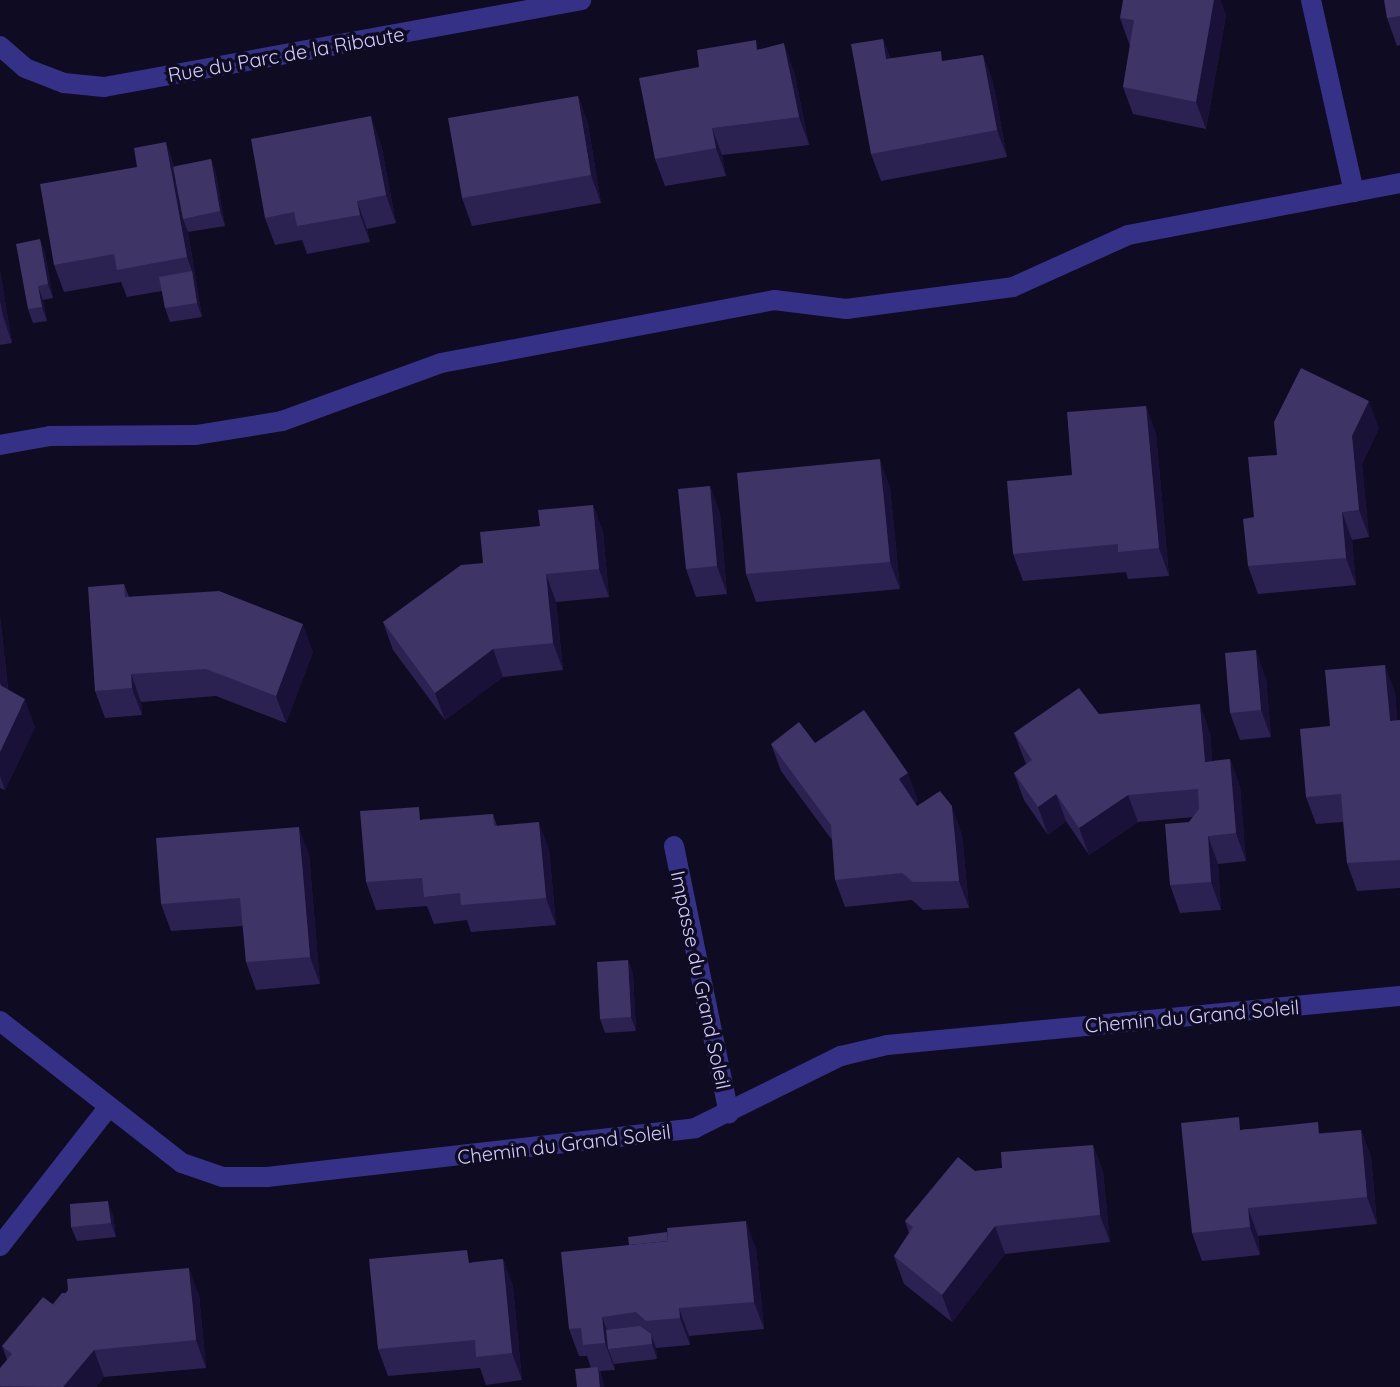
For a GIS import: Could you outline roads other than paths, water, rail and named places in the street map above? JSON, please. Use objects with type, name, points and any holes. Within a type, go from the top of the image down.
[{"type":"street","name":"Rue du Parc de la Ribaute","points":[[0,46],[25,68],[64,83],[104,87],[581,0]]},
{"type":"street","points":[[1311,0],[1354,192]]},
{"type":"street","points":[[0,445],[65,435],[196,435],[282,421],[441,363],[774,300],[846,309],[1013,287],[1128,235],[1400,183]]},
{"type":"street","name":"Impasse du Grand Soleil","points":[[674,846],[729,1113]]},
{"type":"street","name":"Chemin du Grand Soleil","points":[[0,1021],[182,1163],[223,1177],[267,1177],[656,1135],[695,1128],[841,1056],[887,1045],[1400,996]]},
{"type":"street","points":[[0,1246],[108,1108]]}]
